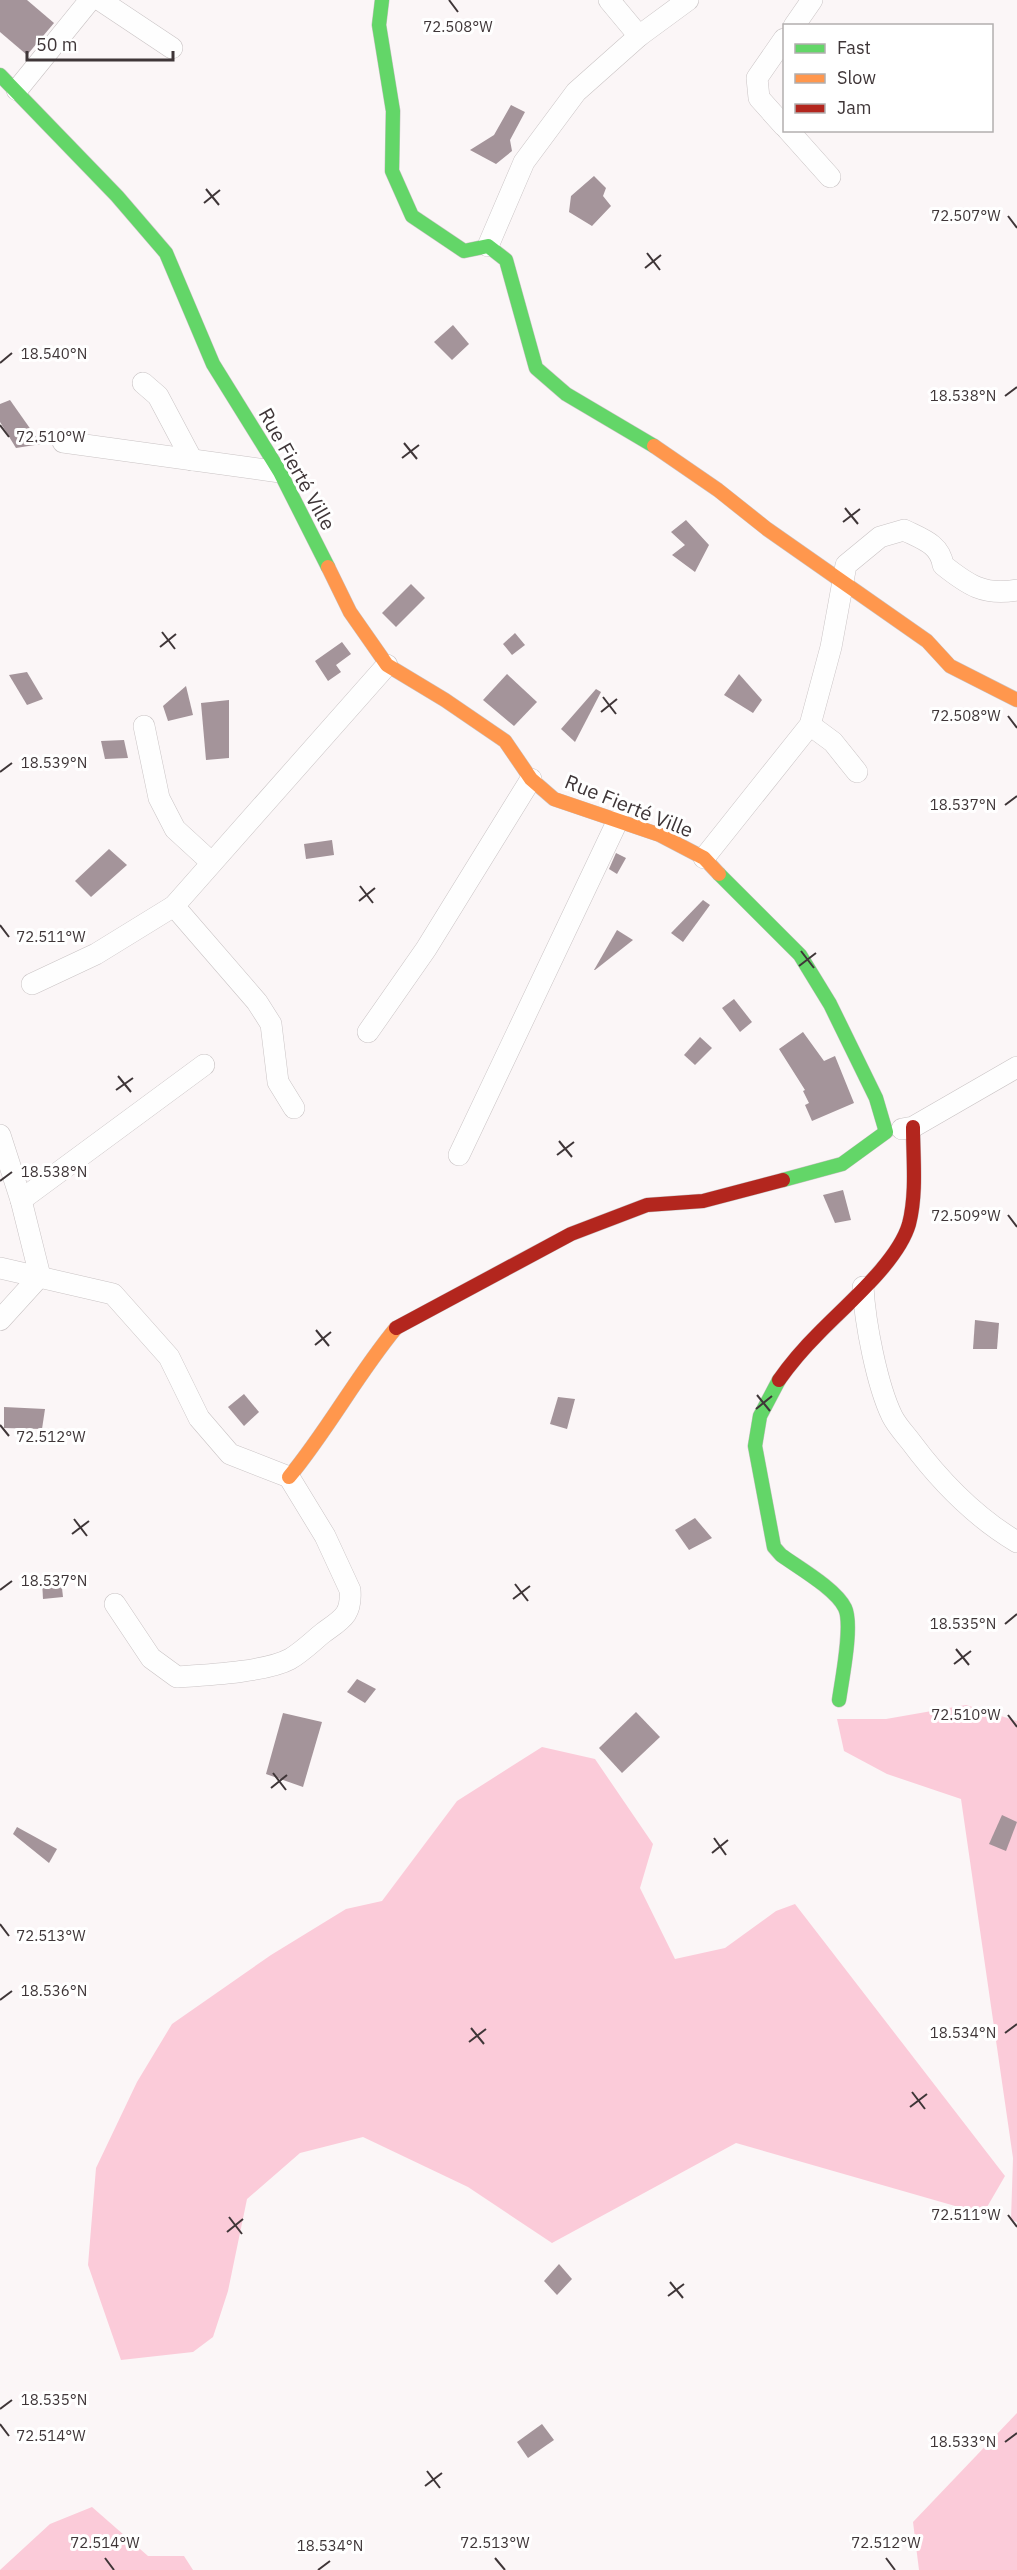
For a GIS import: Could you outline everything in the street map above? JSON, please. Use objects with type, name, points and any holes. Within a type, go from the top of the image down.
[{"type":"street","points":[[17,90],[90,0]]},
{"type":"street","points":[[100,0],[172,48]]},
{"type":"street","points":[[382,0],[379,25],[393,111],[392,171],[412,216],[464,251],[488,246],[506,260],[536,368],[566,394],[637,434],[718,490],[767,529],[842,579],[927,641],[950,666],[1017,700]]},
{"type":"street","points":[[609,0],[639,36]]},
{"type":"street","points":[[488,246],[524,162],[576,92],[639,36],[688,0]]},
{"type":"street","points":[[795,24],[812,0]]},
{"type":"street","points":[[783,40],[757,78],[759,98],[783,125]]},
{"type":"street","name":"Rue Fierté Ville","points":[[0,75],[117,196],[166,253],[213,364],[280,472],[350,612],[387,665],[445,700],[505,741],[531,779],[554,799],[660,835],[704,858],[800,955],[830,1004],[871,1088],[886,1132]]},
{"type":"street","points":[[790,132],[830,177]]},
{"type":"street","points":[[143,383],[158,396],[192,460]]},
{"type":"street","points":[[63,442],[280,472]]},
{"type":"street","points":[[704,858],[810,725],[831,647],[846,565],[861,552],[880,537],[904,530],[931,543],[942,554],[943,565],[959,578],[987,592],[1017,590]]},
{"type":"street","points":[[32,984],[96,954],[174,906],[387,665]]},
{"type":"street","points":[[810,725],[833,742],[857,772]]},
{"type":"street","points":[[144,726],[159,798],[175,829],[211,862]]},
{"type":"street","points":[[368,1032],[426,949],[531,779]]},
{"type":"street","points":[[459,1155],[618,820]]},
{"type":"street","points":[[174,906],[257,1002],[271,1024],[278,1082],[294,1108]]},
{"type":"street","points":[[21,1200],[204,1065]]},
{"type":"street","points":[[289,1477],[312,1450],[379,1346],[397,1327],[570,1234],[648,1205],[703,1201],[842,1164],[886,1132],[913,1127],[1017,1067]]},
{"type":"street","points":[[839,1700],[849,1621],[845,1607],[833,1593],[781,1555],[774,1547],[755,1446],[755,1429],[770,1394],[788,1366],[887,1260],[907,1232],[910,1217],[913,1127]]},
{"type":"street","points":[[0,1136],[21,1200],[40,1276]]},
{"type":"street","points":[[0,1268],[113,1294],[169,1357],[199,1418],[230,1454],[289,1477],[325,1536],[350,1590],[350,1608],[343,1618],[291,1659],[272,1666],[177,1677],[151,1658],[115,1604]]},
{"type":"street","points":[[0,1320],[40,1276]]},
{"type":"street","points":[[863,1287],[865,1313],[884,1395],[893,1418],[949,1488],[979,1516],[1017,1542]]},
{"type":"shaded area","points":[[966,1705],[1017,1721],[1017,2222],[1011,2220],[1013,2158],[961,1799],[887,1774],[844,1751],[837,1719],[886,1719]]},
{"type":"shaded area","points":[[542,1747],[595,1759],[653,1844],[640,1888],[675,1959],[725,1948],[776,1911],[795,1904],[1005,2176],[983,2214],[736,2143],[552,2243],[468,2187],[363,2137],[300,2153],[247,2199],[228,2291],[213,2337],[193,2352],[121,2360],[88,2265],[96,2168],[137,2082],[172,2024],[271,1955],[346,1909],[382,1901],[457,1801]]},
{"type":"shaded area","points":[[1017,2413],[1017,2570],[919,2570],[913,2522]]},
{"type":"shaded area","points":[[92,2507],[148,2556],[184,2556],[193,2570],[0,2570],[50,2524]]},
{"type":"building","points":[[0,0],[27,0],[54,23],[27,55],[0,32]]},
{"type":"building","points":[[511,105],[525,112],[510,140],[512,151],[496,164],[470,150],[494,135]]},
{"type":"building","points":[[594,176],[606,188],[603,196],[611,206],[592,226],[569,212],[571,196]]},
{"type":"building","points":[[453,325],[469,344],[452,360],[434,342]]},
{"type":"building","points":[[10,400],[41,444],[16,448],[0,422],[0,404]]},
{"type":"building","points":[[686,520],[709,545],[695,572],[672,555],[685,545],[671,532]]},
{"type":"building","points":[[411,584],[425,598],[396,627],[382,613]]},
{"type":"building","points":[[515,633],[525,645],[512,655],[503,644]]},
{"type":"building","points":[[342,642],[351,654],[336,665],[341,672],[328,681],[315,661]]},
{"type":"building","points":[[27,672],[43,699],[27,705],[9,675]]},
{"type":"building","points":[[507,674],[537,702],[514,726],[483,700]]},
{"type":"building","points":[[739,674],[762,700],[753,713],[724,695]]},
{"type":"building","points":[[186,686],[193,715],[168,721],[163,706]]},
{"type":"building","points":[[596,689],[601,692],[575,742],[561,729]]},
{"type":"building","points":[[229,700],[229,758],[206,760],[201,703]]},
{"type":"building","points":[[124,740],[128,758],[105,759],[101,741]]},
{"type":"building","points":[[332,840],[334,855],[306,859],[304,844]]},
{"type":"building","points":[[109,849],[127,865],[91,897],[75,881]]},
{"type":"building","points":[[616,853],[626,858],[617,874],[609,869]]},
{"type":"building","points":[[703,900],[710,905],[683,942],[671,933]]},
{"type":"building","points":[[617,930],[633,940],[594,970]]},
{"type":"building","points":[[734,999],[752,1022],[740,1032],[722,1008]]},
{"type":"building","points":[[803,1032],[824,1061],[835,1056],[854,1103],[812,1121],[805,1105],[809,1103],[803,1091],[805,1090],[779,1049]]},
{"type":"building","points":[[700,1037],[712,1048],[695,1065],[684,1055]]},
{"type":"building","points":[[843,1190],[851,1220],[835,1223],[823,1195]]},
{"type":"building","points":[[975,1320],[999,1323],[997,1349],[973,1349]]},
{"type":"building","points":[[244,1394],[259,1412],[244,1426],[228,1407]]},
{"type":"building","points":[[558,1397],[575,1399],[567,1429],[550,1424]]},
{"type":"building","points":[[4,1407],[45,1409],[42,1429],[4,1428]]},
{"type":"building","points":[[695,1518],[712,1538],[689,1550],[675,1530]]},
{"type":"building","points":[[61,1579],[63,1597],[43,1599],[42,1581]]},
{"type":"building","points":[[357,1679],[376,1689],[365,1703],[347,1692]]},
{"type":"building","points":[[636,1712],[660,1737],[622,1773],[599,1748]]},
{"type":"building","points":[[283,1713],[322,1722],[303,1787],[266,1774]]},
{"type":"building","points":[[1002,1815],[1017,1822],[1006,1851],[989,1844]]},
{"type":"building","points":[[17,1827],[57,1849],[49,1863],[13,1834]]},
{"type":"building","points":[[559,2264],[572,2279],[557,2295],[544,2281]]},
{"type":"building","points":[[542,2424],[554,2440],[528,2458],[517,2442]]},
{"type":"traffic: fast","points":[[382,0],[379,25],[393,111],[392,171],[412,216],[464,251],[488,246],[506,260],[536,368],[566,394],[654,446]]},
{"type":"traffic: fast","points":[[0,75],[117,196],[166,253],[213,364],[280,472],[328,567]]},
{"type":"traffic: fast","points":[[719,874],[800,955],[830,1004],[876,1098],[886,1132],[842,1164],[783,1180]]},
{"type":"traffic: fast","points":[[779,1380],[760,1416],[755,1446],[774,1547],[781,1555],[826,1586],[845,1608],[848,1627],[839,1700]]},
{"type":"traffic: slow","points":[[654,446],[718,490],[767,529],[927,641],[950,666],[1017,700]]},
{"type":"traffic: slow","points":[[328,567],[350,612],[387,665],[445,700],[505,741],[531,779],[554,799],[660,835],[704,858],[719,874]]},
{"type":"traffic: slow","points":[[289,1477],[396,1328]]},
{"type":"traffic: jam","points":[[779,1380],[808,1345],[883,1268],[903,1238],[909,1224],[913,1200],[913,1127]]},
{"type":"traffic: jam","points":[[396,1328],[571,1234],[647,1205],[703,1201],[783,1180]]}]
